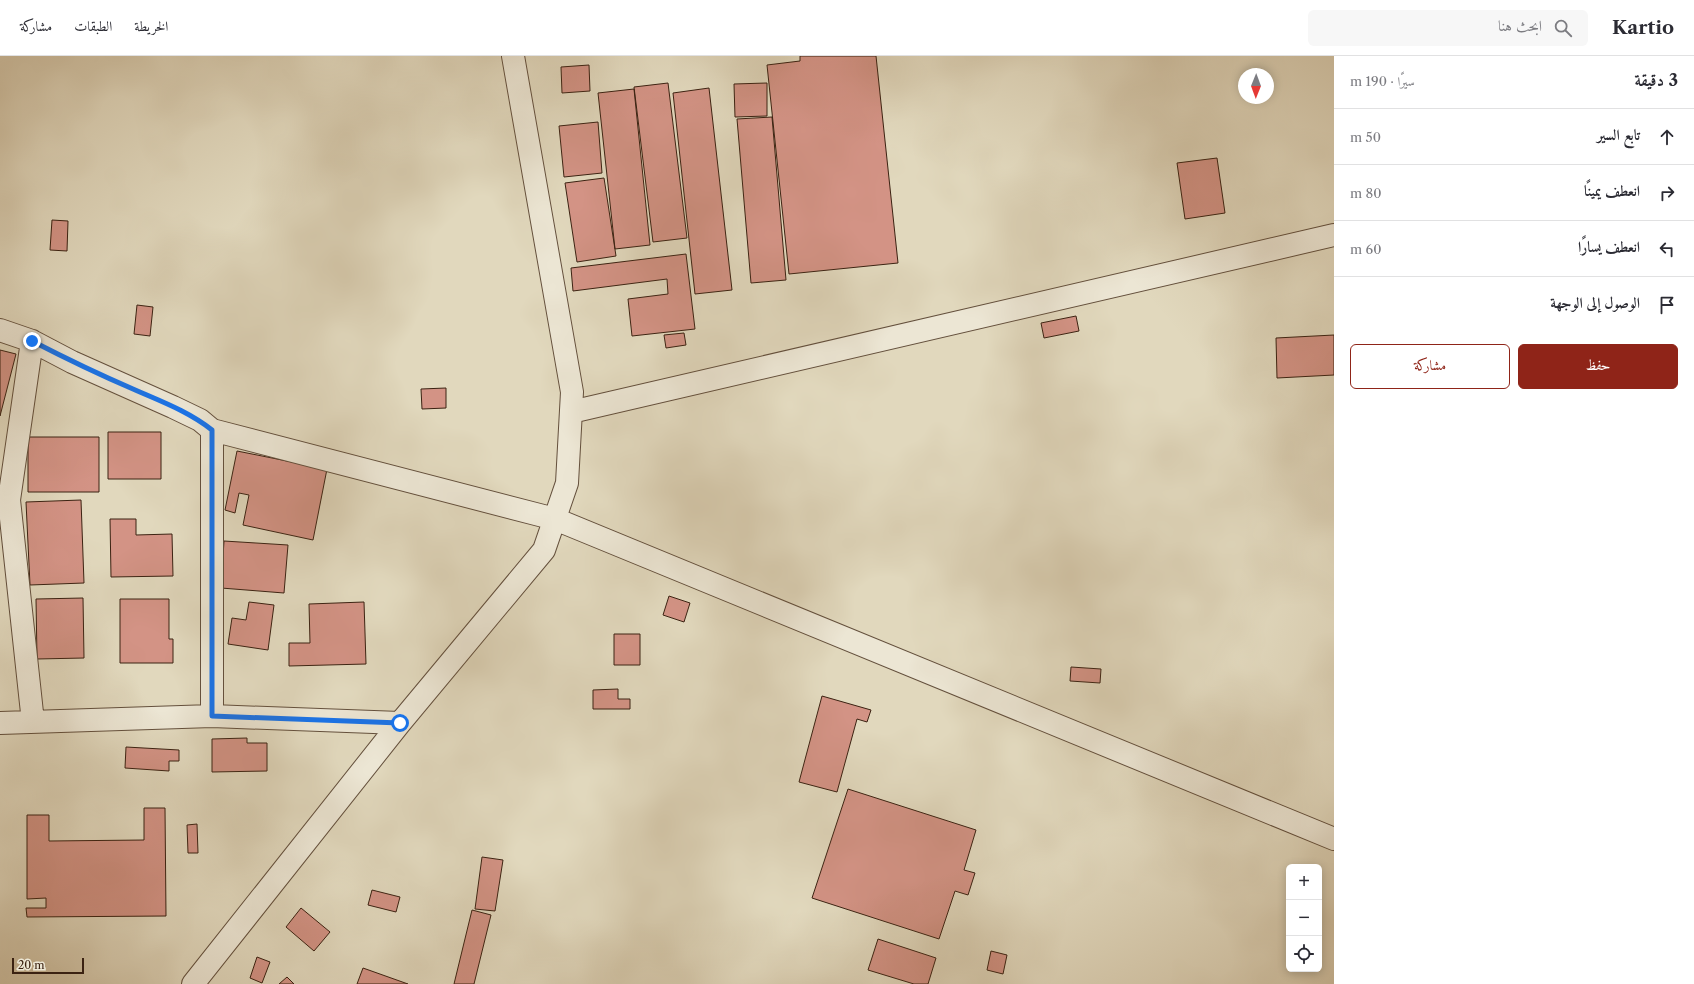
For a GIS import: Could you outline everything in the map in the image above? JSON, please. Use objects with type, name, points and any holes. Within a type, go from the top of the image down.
[{"type":"street","points":[[193,984],[400,723],[544,550],[555,519],[567,483],[572,392],[513,56]]},
{"type":"street","points":[[571,412],[1334,235]]},
{"type":"street","points":[[0,330],[32,341],[72,362],[174,407],[200,420],[212,430],[555,519],[1334,839]]},
{"type":"street","points":[[32,341],[3,499],[33,722]]},
{"type":"street","points":[[212,430],[212,716]]},
{"type":"street","points":[[0,723],[212,716],[400,723]]},
{"type":"building","points":[[800,56],[876,56],[898,263],[789,274],[767,65],[800,61]]},
{"type":"building","points":[[589,65],[590,91],[562,93],[561,67]]},
{"type":"building","points":[[668,83],[687,238],[653,242],[634,87]]},
{"type":"building","points":[[767,83],[767,116],[735,117],[734,84]]},
{"type":"building","points":[[709,88],[732,290],[695,294],[673,93]]},
{"type":"building","points":[[634,89],[650,245],[615,249],[598,93]]},
{"type":"building","points":[[772,117],[786,280],[751,283],[737,119]]},
{"type":"building","points":[[598,122],[602,173],[564,177],[559,126]]},
{"type":"building","points":[[1217,158],[1225,213],[1185,219],[1177,163]]},
{"type":"building","points":[[604,178],[616,256],[577,262],[565,183]]},
{"type":"building","points":[[52,220],[68,221],[67,251],[50,250]]},
{"type":"building","points":[[686,254],[695,329],[632,336],[628,299],[668,294],[667,279],[573,291],[571,268]]},
{"type":"building","points":[[137,305],[153,307],[150,336],[134,334]]},
{"type":"building","points":[[1076,316],[1079,331],[1044,338],[1041,323]]},
{"type":"building","points":[[684,333],[686,345],[666,348],[664,335]]},
{"type":"building","points":[[1334,335],[1334,375],[1277,378],[1276,338]]},
{"type":"building","points":[[0,350],[16,354],[0,416]]},
{"type":"building","points":[[446,388],[446,408],[422,409],[421,389]]},
{"type":"building","points":[[108,432],[161,432],[161,479],[108,479]]},
{"type":"building","points":[[28,437],[99,437],[99,492],[28,492]]},
{"type":"building","points":[[237,451],[327,469],[313,540],[243,525],[249,495],[239,493],[235,513],[225,510]]},
{"type":"building","points":[[81,500],[84,583],[30,585],[26,502]]},
{"type":"building","points":[[110,519],[136,519],[136,535],[172,534],[173,576],[111,577]]},
{"type":"building","points":[[224,541],[288,545],[284,593],[221,588]]},
{"type":"building","points":[[669,596],[690,603],[684,622],[663,615]]},
{"type":"building","points":[[83,598],[84,658],[37,659],[36,599]]},
{"type":"building","points":[[120,599],[169,599],[169,639],[173,639],[173,663],[120,663]]},
{"type":"building","points":[[249,602],[274,605],[268,650],[228,644],[232,618],[246,620]]},
{"type":"building","points":[[364,602],[366,664],[289,666],[289,643],[310,643],[309,604]]},
{"type":"building","points":[[614,634],[640,634],[640,665],[614,665]]},
{"type":"building","points":[[1071,667],[1101,669],[1100,683],[1070,681]]},
{"type":"building","points":[[618,689],[618,699],[630,699],[630,709],[593,709],[593,690]]},
{"type":"building","points":[[822,696],[871,710],[867,722],[857,719],[837,792],[799,782]]},
{"type":"building","points":[[247,738],[247,743],[267,743],[267,771],[212,772],[212,739]]},
{"type":"building","points":[[126,747],[179,750],[179,761],[169,761],[169,771],[125,768]]},
{"type":"building","points":[[848,789],[976,830],[964,870],[975,873],[968,895],[955,891],[939,939],[812,898]]},
{"type":"building","points":[[144,808],[165,808],[166,916],[27,917],[26,908],[46,908],[46,898],[27,899],[27,815],[49,815],[49,841],[144,840]]},
{"type":"building","points":[[197,824],[198,853],[188,853],[187,825]]},
{"type":"building","points":[[482,857],[503,860],[495,911],[475,909]]},
{"type":"building","points":[[372,890],[400,897],[396,912],[368,905]]},
{"type":"building","points":[[301,908],[330,932],[314,951],[286,927]]},
{"type":"building","points":[[472,910],[491,915],[474,984],[454,984]]},
{"type":"building","points":[[878,939],[936,958],[928,984],[914,984],[868,970]]},
{"type":"building","points":[[991,951],[1007,955],[1003,974],[987,970]]},
{"type":"building","points":[[257,957],[270,962],[262,983],[250,978]]},
{"type":"building","points":[[363,968],[408,984],[357,984]]},
{"type":"building","points":[[287,977],[294,984],[279,984]]},
{"type":"route","points":[[32,341],[72,362],[174,407],[200,420],[212,430],[212,716],[400,723]]}]
